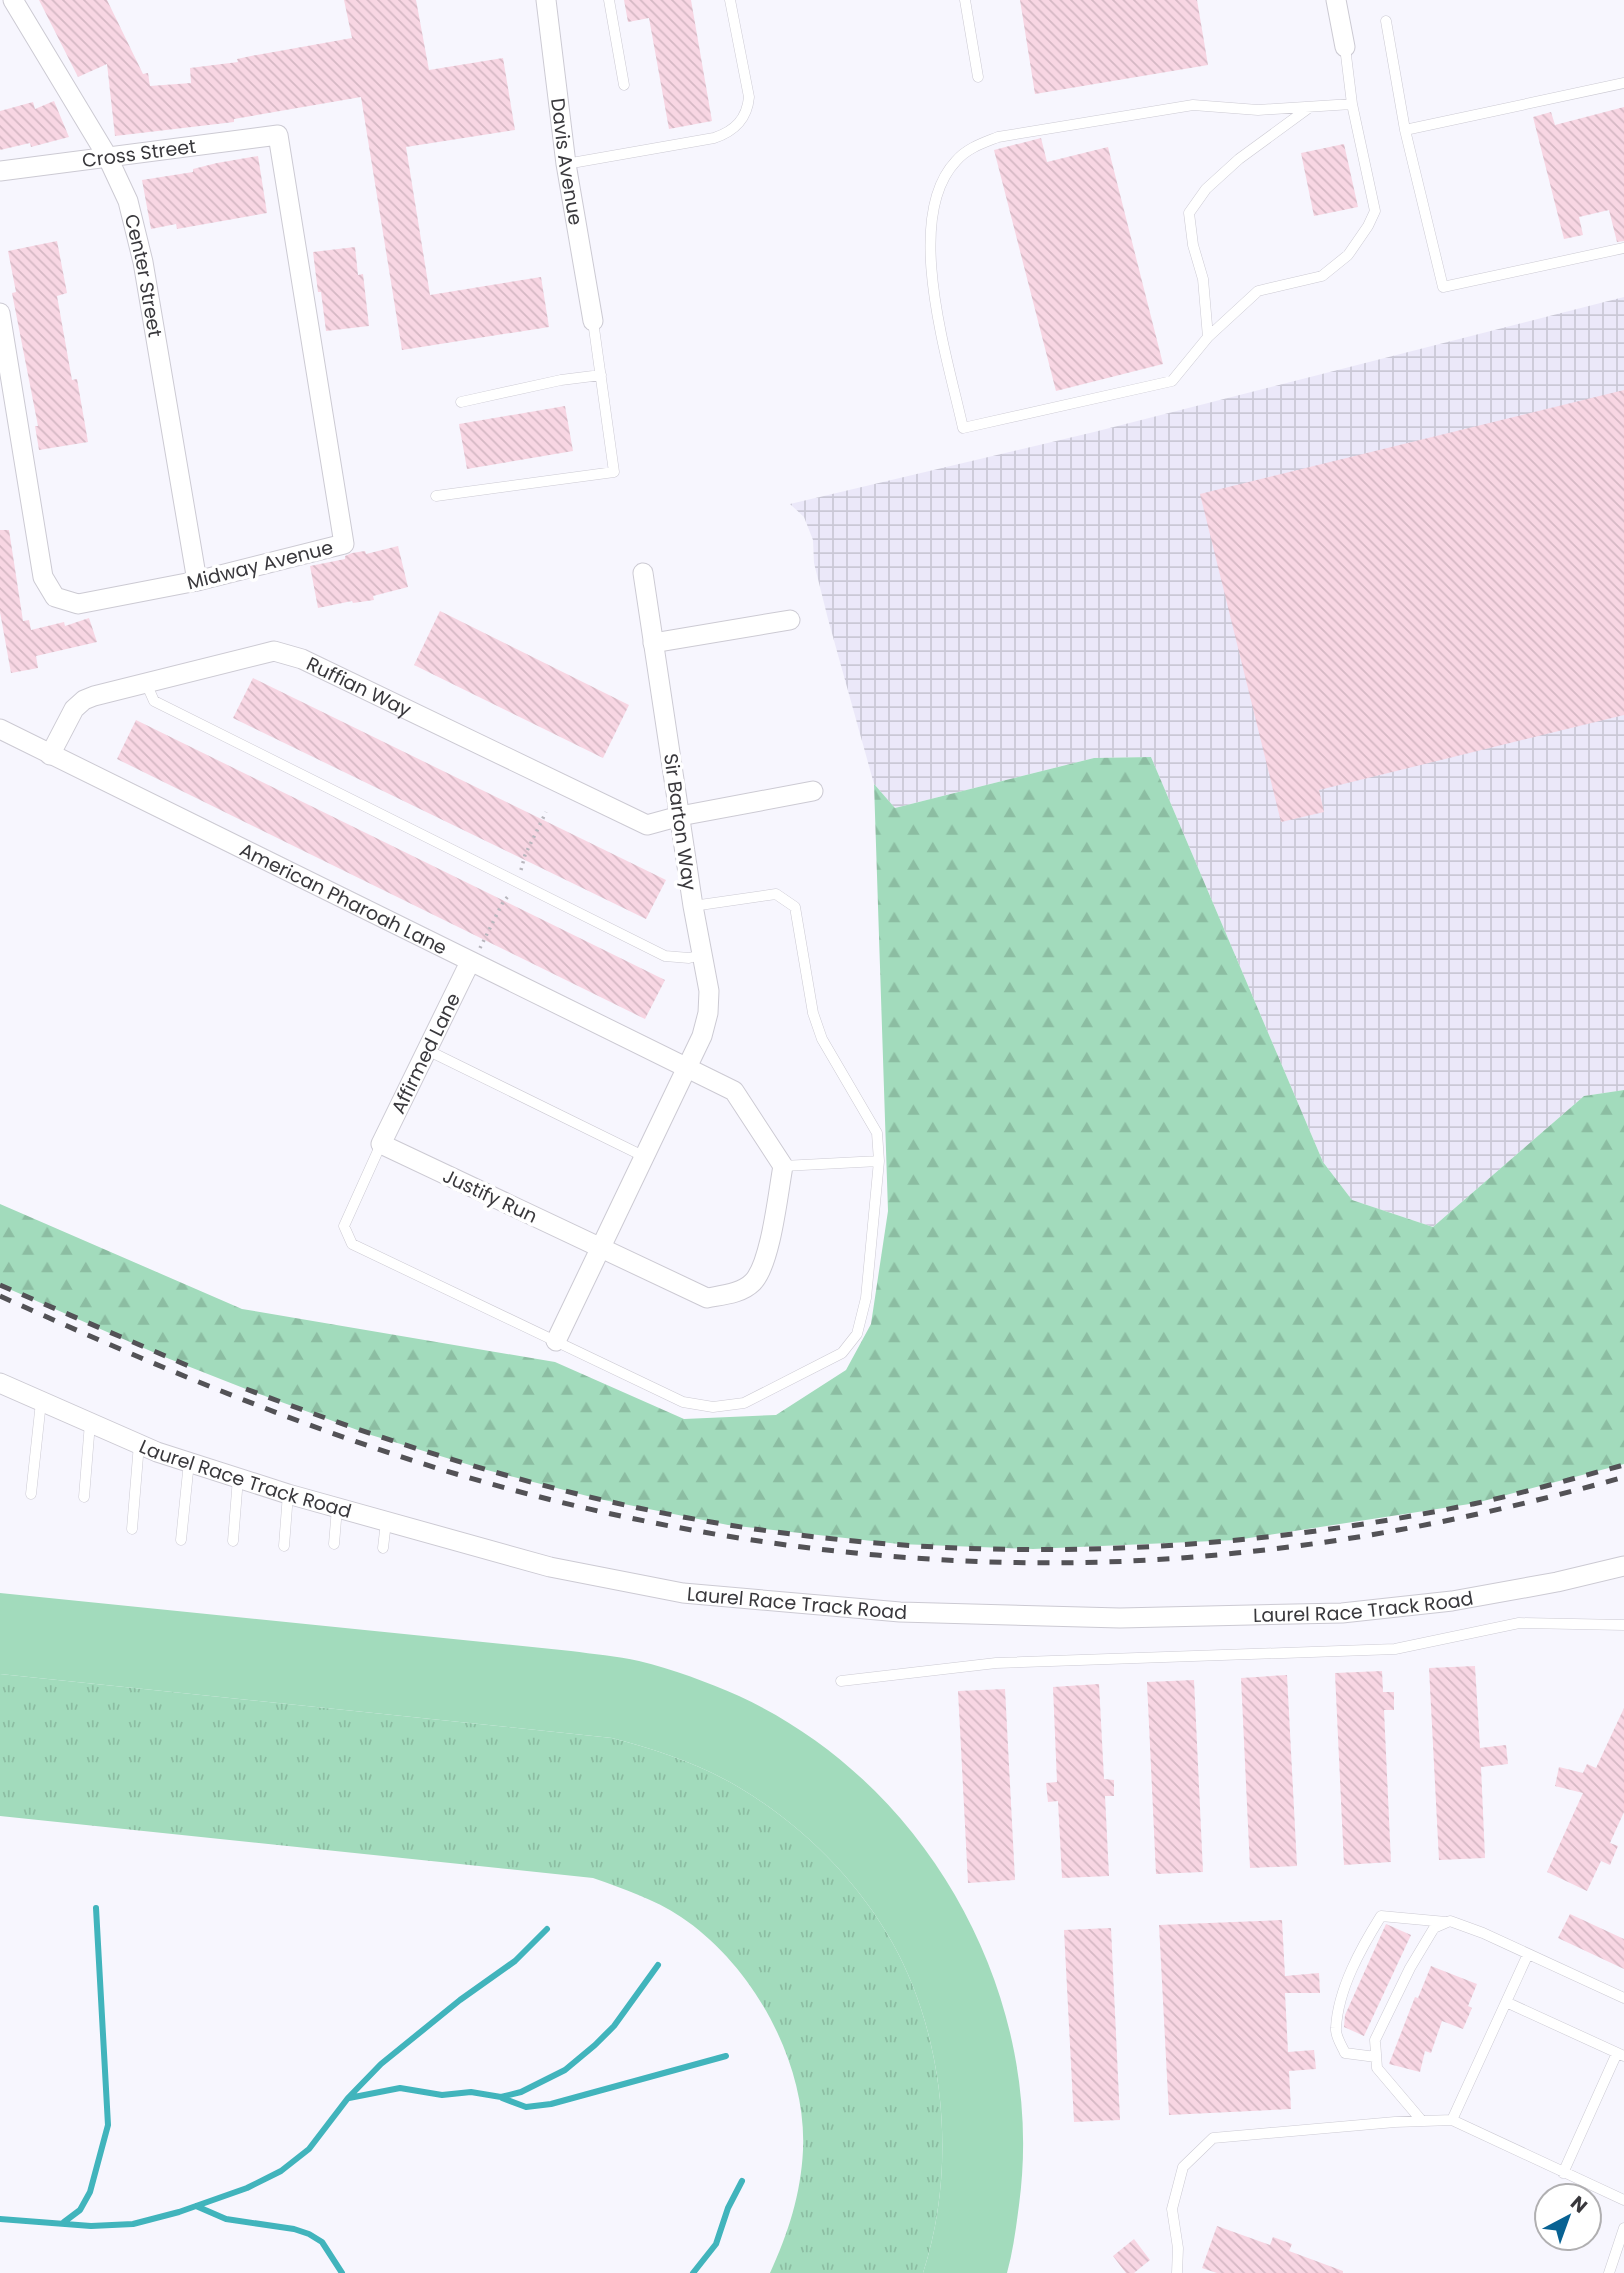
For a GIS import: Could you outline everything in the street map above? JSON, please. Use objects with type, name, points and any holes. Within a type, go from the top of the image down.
[{"type":"street","name":"Center Street","points":[[13,0],[107,156],[128,201],[143,262],[197,581]]},
{"type":"street","name":"Davis Avenue","points":[[546,0],[566,164],[593,321]]},
{"type":"street","points":[[1336,0],[1345,47]]},
{"type":"street","name":"Cross Street","points":[[0,171],[278,135]]},
{"type":"street","name":"Midway Avenue","points":[[0,313],[43,577],[55,597],[78,604],[197,581],[345,544],[278,135]]},
{"type":"street","name":"Sir Barton Way","points":[[556,1341],[702,1036],[708,1013],[709,992],[693,905],[643,573]]},
{"type":"street","points":[[653,643],[790,621]]},
{"type":"street","name":"Ruffian Way","points":[[50,755],[67,720],[84,700],[145,682],[274,651],[292,655],[647,825],[680,816],[813,791]]},
{"type":"street","name":"American Pharoah Lane","points":[[0,729],[475,956],[734,1091],[783,1166]]},
{"type":"street","name":"Affirmed Lane","points":[[381,1144],[475,956]]},
{"type":"street","name":"Justify Run","points":[[381,1144],[707,1298],[733,1293],[753,1282],[766,1259],[783,1166]]},
{"type":"street","name":"Laurel Race Track Road","points":[[0,1383],[139,1444],[288,1494],[550,1567],[683,1593],[914,1612],[1120,1618],[1342,1613],[1452,1601],[1557,1582],[1624,1566]]},
{"type":"lane","points":[[609,0],[624,85]]},
{"type":"lane","points":[[566,164],[715,138],[734,128],[747,112],[749,97],[730,0]]},
{"type":"lane","points":[[965,0],[978,77]]},
{"type":"lane","points":[[1386,21],[1405,130],[1443,287],[1624,248]]},
{"type":"lane","points":[[1345,47],[1352,104],[1375,211],[1348,255],[1322,276],[1258,290],[1208,337],[1172,381],[963,428],[931,282],[931,219],[942,181],[955,161],[970,148],[998,137],[1194,105],[1258,110],[1352,104]]},
{"type":"lane","points":[[1405,130],[1624,83]]},
{"type":"lane","points":[[1208,337],[1203,279],[1193,245],[1189,213],[1206,189],[1239,159],[1311,106]]},
{"type":"lane","points":[[436,496],[614,472],[593,321]]},
{"type":"lane","points":[[461,402],[561,380],[600,375]]},
{"type":"lane","points":[[145,682],[153,701],[665,956],[689,958],[702,955]]},
{"type":"lane","points":[[381,1144],[344,1226],[352,1244],[683,1402],[713,1407],[744,1403],[842,1353],[857,1334],[866,1298],[879,1161],[877,1133],[822,1039],[813,1013],[795,907],[776,894],[693,905]]},
{"type":"lane","points":[[427,1050],[643,1156]]},
{"type":"lane","points":[[783,1166],[879,1161]]},
{"type":"lane","points":[[31,1494],[41,1402]]},
{"type":"lane","points":[[84,1497],[90,1423]]},
{"type":"lane","points":[[132,1530],[139,1444]]},
{"type":"lane","points":[[181,1540],[188,1462]]},
{"type":"lane","points":[[233,1541],[237,1478]]},
{"type":"lane","points":[[284,1546],[288,1494]]},
{"type":"lane","points":[[334,1544],[337,1508]]},
{"type":"lane","points":[[383,1548],[386,1522]]},
{"type":"lane","points":[[841,1681],[996,1663],[1395,1649],[1519,1623],[1624,1625]]},
{"type":"lane","points":[[1376,2057],[1345,2053],[1335,2031],[1345,1986],[1381,1916],[1450,1921],[1483,1933],[1624,1998]]},
{"type":"lane","points":[[1422,2122],[1377,2068],[1375,2040],[1410,1968],[1434,1928],[1447,1922]]},
{"type":"lane","points":[[1451,2120],[1528,1954]]},
{"type":"lane","points":[[1506,2002],[1620,2054],[1563,2173]]},
{"type":"lane","points":[[1177,2273],[1178,2248],[1172,2209],[1184,2166],[1213,2138],[1451,2120],[1624,2200]]},
{"type":"lane","points":[[1609,2273],[1624,2228]]},
{"type":"path","points":[[519,875],[525,855],[546,812]]},
{"type":"path","points":[[475,956],[513,888]]},
{"type":"shaded area","points":[[1624,297],[1624,1090],[1584,1096],[1433,1227],[1352,1200],[1323,1162],[1151,757],[1094,758],[895,808],[874,784],[814,563],[813,540],[804,517],[790,504],[1094,432]]},
{"type":"green space","points":[[1151,757],[1323,1162],[1352,1200],[1433,1227],[1584,1096],[1624,1090],[1624,1464],[1476,1503],[1236,1540],[1033,1549],[899,1544],[728,1525],[599,1499],[483,1469],[371,1435],[251,1391],[162,1356],[0,1285],[0,1204],[242,1309],[555,1362],[684,1419],[776,1415],[846,1370],[871,1324],[888,1211],[874,784],[895,808],[1094,758]]},
{"type":"green space","points":[[0,1593],[622,1658],[690,1676],[727,1691],[807,1735],[867,1784],[919,1841],[961,1906],[993,1976],[1014,2051],[1023,2127],[1019,2205],[1007,2273],[923,2273],[934,2233],[942,2148],[935,2061],[924,2020],[910,1980],[892,1942],[862,1897],[806,1837],[763,1803],[725,1779],[694,1765],[612,1738],[0,1674]]},
{"type":"green space","points":[[0,1674],[612,1738],[694,1765],[740,1788],[785,1819],[845,1876],[878,1919],[910,1980],[935,2061],[942,2148],[934,2233],[923,2273],[770,2273],[782,2244],[800,2182],[802,2117],[796,2084],[771,2019],[752,1989],[731,1961],[707,1937],[681,1917],[627,1890],[593,1878],[0,1816]]},
{"type":"building","points":[[39,0],[107,0],[143,74],[148,73],[150,86],[191,83],[190,68],[238,62],[237,59],[251,56],[352,38],[344,0],[416,0],[429,70],[503,58],[515,130],[406,147],[430,295],[541,277],[549,327],[402,350],[361,97],[234,119],[234,122],[115,136],[107,64],[78,77]]},
{"type":"building","points":[[624,0],[691,0],[712,121],[669,129],[649,18],[628,22]]},
{"type":"building","points":[[1020,0],[1197,0],[1208,65],[1035,94]]},
{"type":"building","points":[[54,101],[69,137],[31,147],[30,143],[0,150],[0,111],[33,102],[35,109]]},
{"type":"building","points":[[1624,107],[1624,241],[1617,242],[1609,210],[1579,217],[1583,235],[1564,239],[1533,117],[1551,112],[1555,125]]},
{"type":"building","points":[[1041,138],[1047,162],[1108,147],[1163,364],[1056,391],[994,150]]},
{"type":"building","points":[[1344,144],[1358,207],[1314,216],[1301,153]]},
{"type":"building","points":[[258,156],[267,213],[177,229],[176,224],[151,229],[142,180],[193,172],[193,169],[217,163]]},
{"type":"building","points":[[57,241],[67,293],[57,296],[72,380],[77,379],[88,442],[39,450],[35,426],[38,426],[12,293],[16,292],[8,251]]},
{"type":"building","points":[[355,247],[358,275],[363,274],[369,326],[326,331],[313,252]]},
{"type":"building","points":[[1624,390],[1624,715],[1319,790],[1324,812],[1281,822],[1200,494]]},
{"type":"building","points":[[565,406],[573,451],[467,469],[459,424]]},
{"type":"building","points":[[0,530],[9,530],[23,621],[29,620],[31,630],[64,622],[65,626],[89,618],[97,642],[36,656],[38,668],[11,673],[0,612]]},
{"type":"building","points":[[398,546],[408,587],[373,596],[374,600],[352,601],[318,608],[310,566],[345,559],[345,556],[352,553],[365,551],[366,554]]},
{"type":"building","points":[[440,611],[629,705],[603,758],[414,665]]},
{"type":"building","points":[[253,678],[666,880],[646,919],[233,718]]},
{"type":"building","points":[[136,720],[665,980],[645,1019],[117,759]]},
{"type":"building","points":[[1475,1666],[1480,1748],[1506,1745],[1508,1764],[1481,1767],[1485,1858],[1439,1860],[1429,1668]]},
{"type":"building","points":[[1382,1671],[1383,1692],[1394,1692],[1394,1710],[1384,1710],[1391,1862],[1344,1865],[1335,1673]]},
{"type":"building","points":[[1287,1675],[1297,1866],[1250,1868],[1241,1678]]},
{"type":"building","points":[[1194,1680],[1203,1872],[1156,1874],[1147,1682]]},
{"type":"building","points":[[1099,1684],[1104,1779],[1114,1780],[1114,1796],[1105,1796],[1109,1876],[1062,1878],[1058,1801],[1048,1802],[1046,1783],[1057,1782],[1053,1687]]},
{"type":"building","points":[[1005,1689],[1015,1880],[968,1883],[958,1691]]},
{"type":"building","points":[[1624,1708],[1624,1812],[1610,1843],[1618,1846],[1610,1865],[1601,1861],[1587,1891],[1547,1872],[1583,1793],[1555,1786],[1559,1767],[1583,1773],[1587,1764],[1596,1768]]},
{"type":"building","points":[[1570,1914],[1624,1939],[1624,1969],[1558,1938]]},
{"type":"building","points":[[1282,1920],[1285,1976],[1319,1973],[1320,1993],[1285,1993],[1288,2052],[1314,2050],[1316,2069],[1289,2071],[1291,2109],[1169,2115],[1159,1925]]},
{"type":"building","points":[[1386,1924],[1411,1935],[1364,2036],[1344,2027],[1345,2015]]},
{"type":"building","points":[[1111,1928],[1120,2120],[1074,2122],[1064,1930]]},
{"type":"building","points":[[1431,1966],[1477,1984],[1468,2006],[1472,2008],[1463,2029],[1442,2021],[1431,2053],[1425,2051],[1420,2072],[1389,2064],[1415,1997],[1418,1998]]},
{"type":"building","points":[[1217,2226],[1270,2245],[1273,2237],[1292,2244],[1289,2251],[1343,2273],[1217,2273],[1202,2268]]},
{"type":"building","points":[[1134,2239],[1150,2260],[1134,2273],[1126,2273],[1113,2256]]},
{"type":"waterway","points":[[64,2222],[80,2210],[90,2192],[108,2125],[96,1908]]},
{"type":"waterway","points":[[0,2219],[91,2226],[133,2224],[179,2212],[247,2188],[281,2171],[309,2149],[348,2098],[381,2064],[460,2000],[515,1961],[547,1929]]},
{"type":"waterway","points":[[349,2098],[400,2088],[442,2095],[471,2092],[501,2097],[521,2092],[565,2070],[595,2045],[614,2026],[658,1965]]},
{"type":"waterway","points":[[502,2098],[526,2107],[551,2104],[726,2056]]},
{"type":"waterway","points":[[693,2273],[716,2244],[728,2208],[742,2181]]},
{"type":"waterway","points":[[196,2206],[226,2219],[294,2229],[309,2234],[322,2242],[342,2273]]},
{"type":"railway","points":[[0,1285],[191,1367]]},
{"type":"railway","points":[[0,1296],[131,1354],[264,1408],[331,1433],[467,1477],[621,1516],[708,1533],[883,1556],[1060,1563],[1236,1553],[1334,1541],[1432,1524],[1624,1477]]},
{"type":"railway","points":[[246,1389],[424,1451],[606,1501],[729,1525],[822,1538],[915,1546],[1102,1549],[1196,1544],[1289,1534],[1473,1504],[1624,1465]]}]
